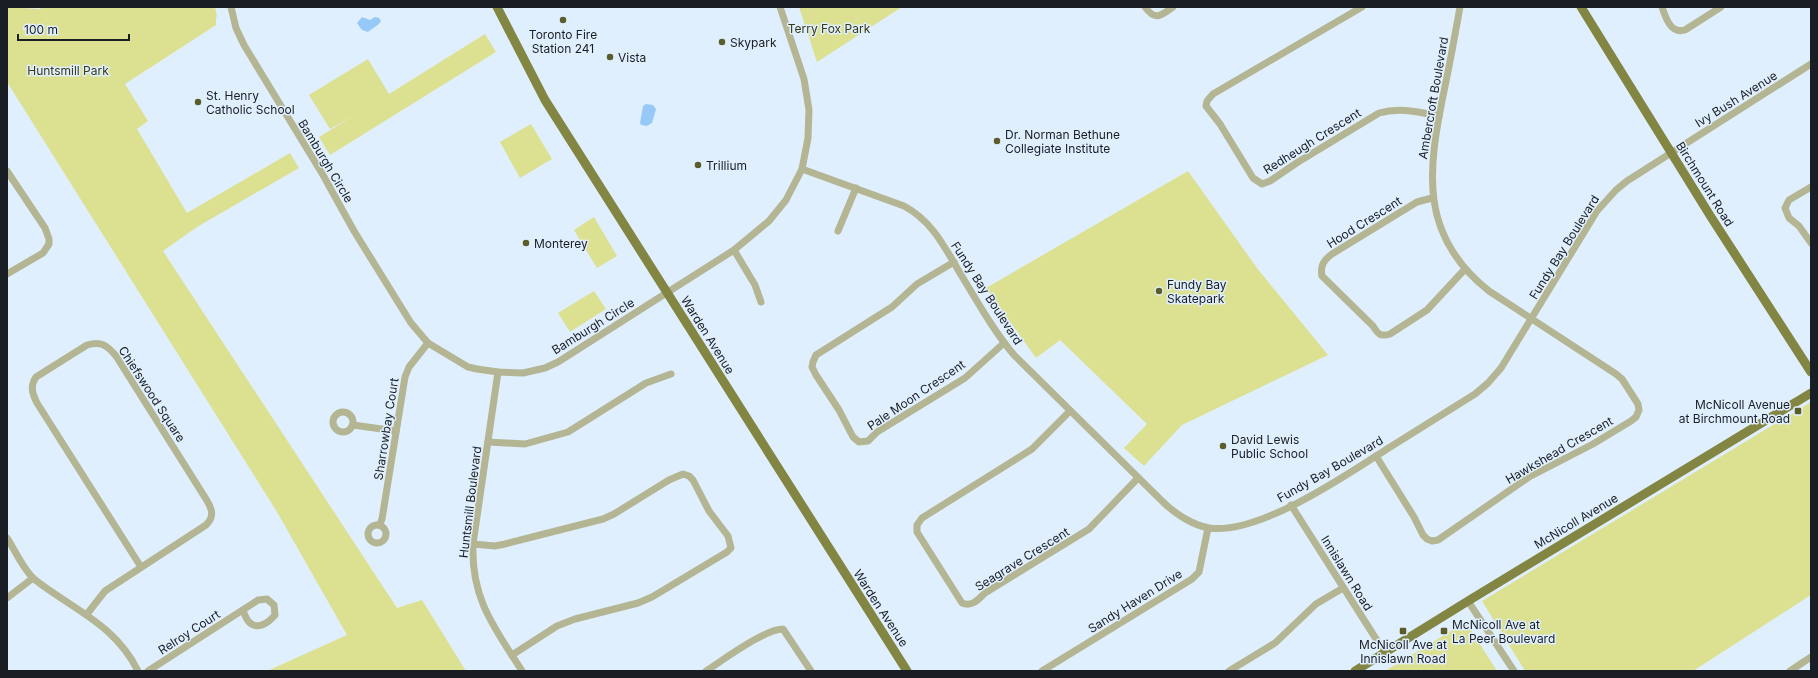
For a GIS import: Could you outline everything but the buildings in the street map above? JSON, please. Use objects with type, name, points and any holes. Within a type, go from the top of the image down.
[{"type":"main road","name":"Warden Avenue","points":[[497,7],[545,100],[907,671]]},
{"type":"main road","name":"Birchmount Road","points":[[1580,7],[1672,152],[1711,217],[1811,372]]},
{"type":"main road","name":"McNicoll Avenue","points":[[1356,671],[1468,601],[1811,393]]},
{"type":"street","name":"Bamburgh Circle","points":[[231,7],[236,28],[244,45],[323,175],[354,231],[411,323],[428,343],[468,367],[498,372],[523,372],[545,368],[558,362],[734,250],[769,221],[786,200],[802,169],[808,138],[808,101],[804,79],[780,7]]},
{"type":"street","points":[[1145,7],[1150,13],[1158,16],[1164,14],[1173,7]]},
{"type":"street","name":"Redheugh Crescent","points":[[1362,7],[1213,94],[1207,101],[1206,106],[1220,124],[1253,178],[1262,184],[1270,181],[1298,162],[1379,113],[1392,109],[1408,109],[1439,116]]},
{"type":"street","name":"Ambercroft Boulevard","points":[[1460,7],[1432,159],[1432,198],[1444,235],[1465,269],[1489,291],[1532,319]]},
{"type":"street","points":[[1662,7],[1667,20],[1674,30],[1680,32],[1721,7]]},
{"type":"street","name":"Ivy Bush Avenue","points":[[1672,152],[1811,64]]},
{"type":"street","name":"Fundy Bay Boulevard","points":[[802,169],[904,206],[915,212],[933,228],[1004,343],[1014,355],[1171,510],[1186,519],[1208,528],[1227,528],[1249,524],[1330,485],[1475,394],[1488,383],[1501,368],[1597,211],[1606,200],[1627,181],[1672,152]]},
{"type":"street","points":[[7,171],[45,228],[49,239],[49,244],[44,253],[7,274]]},
{"type":"street","points":[[1811,187],[1789,200],[1785,208],[1790,218],[1799,226],[1811,243]]},
{"type":"street","points":[[838,232],[856,188]]},
{"type":"street","name":"Hood Crescent","points":[[1432,198],[1417,202],[1332,254],[1325,259],[1322,265],[1322,276],[1372,326],[1379,335],[1384,336],[1390,334],[1427,310],[1465,269]]},
{"type":"street","points":[[734,250],[756,285],[761,302]]},
{"type":"street","name":"Pale Moon Crescent","points":[[954,262],[917,284],[892,307],[816,355],[813,362],[813,370],[839,410],[853,437],[859,442],[868,441],[877,432],[965,378],[1004,343]]},
{"type":"street","name":"Hawkshead Crescent","points":[[1376,456],[1414,517],[1423,535],[1432,541],[1438,540],[1529,477],[1599,440],[1636,417],[1639,410],[1638,404],[1622,379],[1532,319]]},
{"type":"street","name":"Chiefswood Square","points":[[87,614],[105,591],[141,566],[206,525],[211,519],[212,508],[116,356],[105,344],[100,342],[94,343],[87,345],[36,377],[32,383],[32,390],[41,409],[141,566]]},
{"type":"street","name":"Sharrowbay Court","points":[[380,524],[407,372],[428,343]]},
{"type":"street","name":"Huntsmill Boulevard","points":[[498,372],[473,544],[473,569],[477,590],[487,614],[522,671]]},
{"type":"street","points":[[488,442],[525,444],[568,432],[646,383],[671,374]]},
{"type":"street","name":"Seagrave Crescent","points":[[1070,411],[1032,449],[922,518],[917,525],[917,532],[923,543],[931,553],[962,603],[971,604],[976,602],[985,593],[1078,537],[1101,518],[1138,478]]},
{"type":"street","points":[[353,425],[396,431]]},
{"type":"street","points":[[473,544],[495,546],[603,519],[614,514],[669,480],[682,474],[689,476],[693,480],[709,511],[728,536],[731,548],[727,552],[652,597],[638,603],[569,621],[557,626],[512,654]]},
{"type":"street","name":"Innislawn Road","points":[[1291,505],[1385,653]]},
{"type":"street","name":"Sandy Haven Drive","points":[[1042,671],[1192,579],[1199,572],[1208,528]]},
{"type":"street","points":[[7,538],[33,578],[87,614],[118,640],[128,653],[138,671]]},
{"type":"street","points":[[7,598],[33,578]]},
{"type":"street","points":[[1229,671],[1275,643],[1316,604],[1343,588]]},
{"type":"street","name":"Relroy Court","points":[[148,671],[258,600],[267,599],[274,605],[275,615],[268,623],[258,626],[249,622],[243,610]]},
{"type":"street","points":[[1468,601],[1514,671]]},
{"type":"street","points":[[706,671],[763,636],[778,629],[783,629],[811,671]]},
{"type":"street","points":[[1793,670],[1811,657]]},
{"type":"green space","name":"Huntsmill Park","points":[[7,7],[40,9],[42,7],[215,7],[217,16],[216,25],[125,84],[148,121],[137,129],[187,213],[290,153],[299,168],[197,227],[163,251],[397,608],[422,600],[466,671],[267,671],[347,635],[277,512],[7,82]]},
{"type":"green space","name":"Terry Fox Park","points":[[799,7],[902,7],[817,62]]},
{"type":"green space","points":[[485,34],[496,52],[330,155],[319,137],[353,116],[330,129],[309,95],[368,59],[389,94]]},
{"type":"green space","points":[[531,124],[552,159],[520,178],[500,142]]},
{"type":"green space","points":[[1188,171],[1257,268],[1328,355],[1182,425],[1144,466],[1124,448],[1147,424],[1060,340],[1036,358],[986,288]]},
{"type":"green space","points":[[594,217],[617,256],[597,268],[574,230]]},
{"type":"green space","points":[[594,291],[606,309],[570,332],[558,313]]},
{"type":"green space","points":[[1811,402],[1811,595],[1693,671],[1525,671],[1482,601]]},
{"type":"green space","points":[[1464,623],[1469,627],[1497,671],[1385,671]]},
{"type":"water","points":[[362,17],[370,20],[375,17],[379,18],[381,21],[368,32],[362,30],[357,23]]},
{"type":"water","points":[[646,104],[653,105],[656,109],[652,123],[647,126],[641,125],[640,123],[643,106]]},
{"type":"place","name":"Toronto Fire Station 241","points":[[563,20]]},
{"type":"place","name":"Skypark","points":[[722,42]]},
{"type":"place","name":"Vista","points":[[610,57]]},
{"type":"place","name":"St. Henry Catholic School","points":[[198,102]]},
{"type":"place","name":"Dr. Norman Bethune Collegiate Institute","points":[[997,141]]},
{"type":"place","name":"Trillium","points":[[698,165]]},
{"type":"place","name":"Monterey","points":[[526,243]]},
{"type":"place","name":"Fundy Bay Skatepark","points":[[1159,291]]},
{"type":"place","name":"McNicoll Avenue at Birchmount Road","points":[[1798,411]]},
{"type":"place","name":"David Lewis Public School","points":[[1223,446]]},
{"type":"place","name":"McNicoll Ave at Innislawn Road","points":[[1403,631]]},
{"type":"place","name":"McNicoll Ave at La Peer Boulevard","points":[[1444,631]]}]
